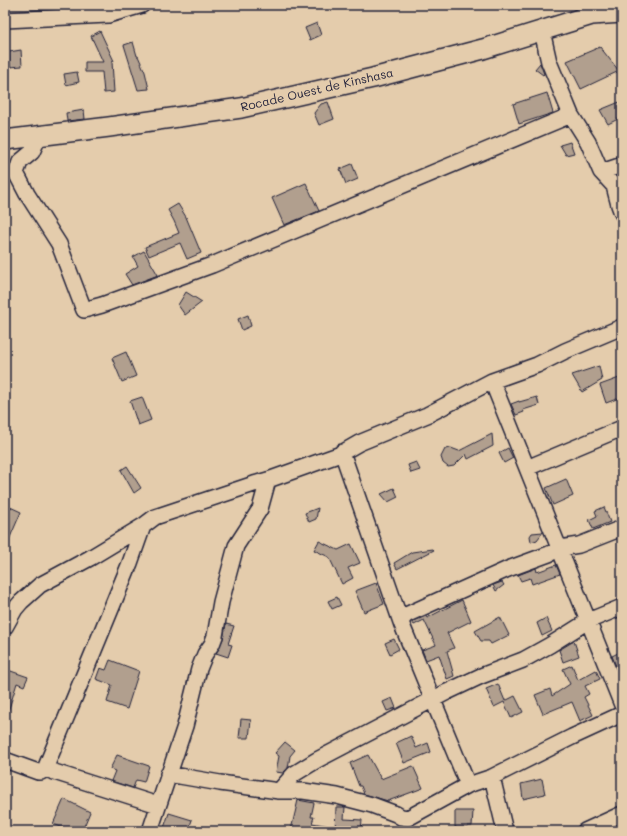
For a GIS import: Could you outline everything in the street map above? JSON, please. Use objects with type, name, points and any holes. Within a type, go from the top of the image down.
[{"type":"main road","name":"Rocade Ouest de Kinshasa","points":[[5,140],[241,108],[373,78],[483,49],[592,15],[622,13]]},
{"type":"street","points":[[5,20],[108,15],[142,5]]},
{"type":"street","points":[[542,31],[549,62],[572,114],[588,142],[601,172],[614,186],[622,213]]},
{"type":"street","points":[[39,136],[32,152],[20,162],[16,173],[26,194],[59,244],[84,310],[102,305],[212,265],[572,114]]},
{"type":"street","points":[[601,172],[622,165]]},
{"type":"street","points":[[5,626],[20,602],[40,584],[78,565],[143,526],[155,517],[329,459],[359,443],[427,415],[492,381],[537,365],[565,351],[622,327]]},
{"type":"street","points":[[492,381],[622,705]]},
{"type":"street","points":[[527,468],[622,428]]},
{"type":"street","points":[[342,452],[401,621],[468,785]]},
{"type":"street","points":[[150,831],[185,726],[199,669],[215,636],[221,602],[236,546],[260,509],[268,480]]},
{"type":"street","points":[[5,760],[38,772],[44,769],[127,570],[143,526]]},
{"type":"street","points":[[401,621],[406,615],[508,569],[549,554],[560,548],[579,545],[622,528]]},
{"type":"street","points":[[279,791],[294,774],[317,760],[432,699],[481,676],[523,660],[588,621],[622,607]]},
{"type":"street","points":[[168,774],[279,791],[303,791],[337,796],[372,805],[401,817],[408,818],[468,785],[492,777],[622,714]]},
{"type":"street","points":[[44,769],[158,805]]},
{"type":"street","points":[[492,777],[506,831]]},
{"type":"street","points":[[585,831],[622,814]]},
{"type":"building","points":[[317,23],[321,35],[310,40],[305,28]]},
{"type":"building","points":[[100,31],[114,61],[112,62],[114,92],[104,93],[102,72],[85,72],[85,62],[103,62],[91,36]]},
{"type":"building","points":[[133,42],[137,56],[145,72],[149,89],[138,90],[124,45]]},
{"type":"building","points":[[600,47],[619,71],[581,89],[567,61]]},
{"type":"building","points":[[21,50],[22,66],[10,67],[9,52]]},
{"type":"building","points":[[540,63],[544,74],[543,75],[535,69]]},
{"type":"building","points":[[77,72],[79,82],[66,85],[64,74]]},
{"type":"building","points":[[547,93],[553,113],[519,124],[513,104]]},
{"type":"building","points":[[622,101],[622,117],[608,124],[600,110]]},
{"type":"building","points":[[328,102],[334,119],[319,125],[314,113],[321,104]]},
{"type":"building","points":[[84,110],[85,119],[67,121],[66,113]]},
{"type":"building","points":[[570,142],[574,153],[566,155],[560,145]]},
{"type":"building","points":[[352,164],[358,179],[346,184],[340,169]]},
{"type":"building","points":[[306,183],[319,211],[284,225],[272,198]]},
{"type":"building","points":[[178,204],[186,217],[201,253],[187,259],[180,243],[149,256],[145,247],[179,233],[168,210]]},
{"type":"building","points":[[144,251],[158,275],[132,285],[125,274],[138,266],[133,257]]},
{"type":"building","points":[[186,292],[202,302],[185,315],[178,305]]},
{"type":"building","points":[[248,315],[251,326],[242,330],[238,319]]},
{"type":"building","points":[[126,352],[136,376],[122,382],[112,358]]},
{"type":"building","points":[[599,366],[602,380],[582,392],[572,375]]},
{"type":"building","points":[[622,377],[622,397],[606,403],[600,385]]},
{"type":"building","points":[[142,397],[151,420],[138,425],[130,401]]},
{"type":"building","points":[[537,397],[539,405],[523,410],[524,412],[516,415],[511,404]]},
{"type":"building","points":[[492,434],[493,446],[468,459],[466,454],[454,466],[448,467],[443,463],[441,457],[445,449],[451,448],[459,451]]},
{"type":"building","points":[[508,448],[513,458],[504,463],[499,453]]},
{"type":"building","points":[[416,462],[420,470],[411,473],[408,465]]},
{"type":"building","points":[[127,466],[141,488],[134,493],[121,470]]},
{"type":"building","points":[[566,479],[573,496],[553,505],[546,488]]},
{"type":"building","points":[[394,488],[398,497],[388,502],[381,494]]},
{"type":"building","points":[[8,506],[21,512],[5,549],[5,512]]},
{"type":"building","points":[[604,507],[610,522],[593,529],[589,520],[597,516],[595,511]]},
{"type":"building","points":[[318,508],[316,519],[309,522],[305,513]]},
{"type":"building","points":[[543,532],[537,540],[531,542],[530,536],[532,533]]},
{"type":"building","points":[[319,541],[338,550],[351,544],[360,563],[348,568],[353,578],[342,584],[329,557],[314,550]]},
{"type":"building","points":[[434,550],[397,569],[394,563],[412,552]]},
{"type":"building","points":[[556,565],[560,574],[532,584],[530,578],[521,581],[518,575],[536,568],[537,572]]},
{"type":"building","points":[[502,582],[504,585],[496,591],[493,585]]},
{"type":"building","points":[[376,583],[384,604],[364,612],[355,591]]},
{"type":"building","points":[[337,597],[341,605],[332,609],[328,601]]},
{"type":"building","points":[[462,600],[471,621],[447,633],[454,648],[447,651],[454,676],[447,679],[439,655],[426,660],[422,650],[436,645],[424,620],[414,625],[412,622],[426,616],[427,618]]},
{"type":"building","points":[[500,617],[509,635],[491,644],[489,641],[481,641],[475,631]]},
{"type":"building","points":[[546,618],[552,631],[542,636],[537,623]]},
{"type":"building","points":[[226,624],[234,626],[228,644],[232,645],[228,657],[216,653],[223,639]]},
{"type":"building","points":[[394,639],[399,649],[390,654],[385,643]]},
{"type":"building","points":[[574,641],[579,656],[563,662],[559,650]]},
{"type":"building","points":[[622,651],[622,681],[612,656]]},
{"type":"building","points":[[110,660],[139,671],[127,709],[107,702],[112,685],[96,679],[100,668],[106,670]]},
{"type":"building","points":[[572,665],[578,680],[596,670],[600,679],[585,686],[589,694],[584,697],[593,715],[580,721],[572,702],[543,714],[535,695],[550,689],[552,696],[570,684],[563,669]]},
{"type":"building","points":[[5,669],[28,677],[24,686],[17,683],[7,715],[5,714]]},
{"type":"building","points":[[498,684],[505,701],[515,696],[523,712],[511,718],[504,702],[494,707],[486,689]]},
{"type":"building","points":[[392,698],[396,708],[387,711],[383,702]]},
{"type":"building","points":[[241,719],[251,720],[249,738],[239,738]]},
{"type":"building","points":[[411,736],[416,748],[428,743],[431,752],[404,763],[396,743]]},
{"type":"building","points":[[285,742],[295,750],[290,756],[288,768],[283,773],[276,772],[279,756],[275,753]]},
{"type":"building","points":[[117,755],[149,766],[144,782],[136,780],[133,788],[111,781],[115,771],[110,769]]},
{"type":"building","points":[[368,755],[381,779],[413,766],[423,788],[388,801],[364,794],[361,786],[359,786],[350,763]]},
{"type":"building","points":[[542,779],[545,794],[523,799],[521,784]]},
{"type":"building","points":[[64,799],[90,812],[83,829],[75,827],[74,831],[72,831],[53,824]]},
{"type":"building","points":[[298,800],[314,803],[311,817],[314,817],[312,823],[330,826],[330,831],[291,830]]},
{"type":"building","points":[[336,807],[345,807],[344,819],[362,820],[361,831],[335,831]]},
{"type":"building","points":[[455,811],[473,811],[472,826],[468,826],[467,830],[457,830],[455,827]]},
{"type":"building","points":[[169,813],[192,820],[188,831],[163,831]]}]
